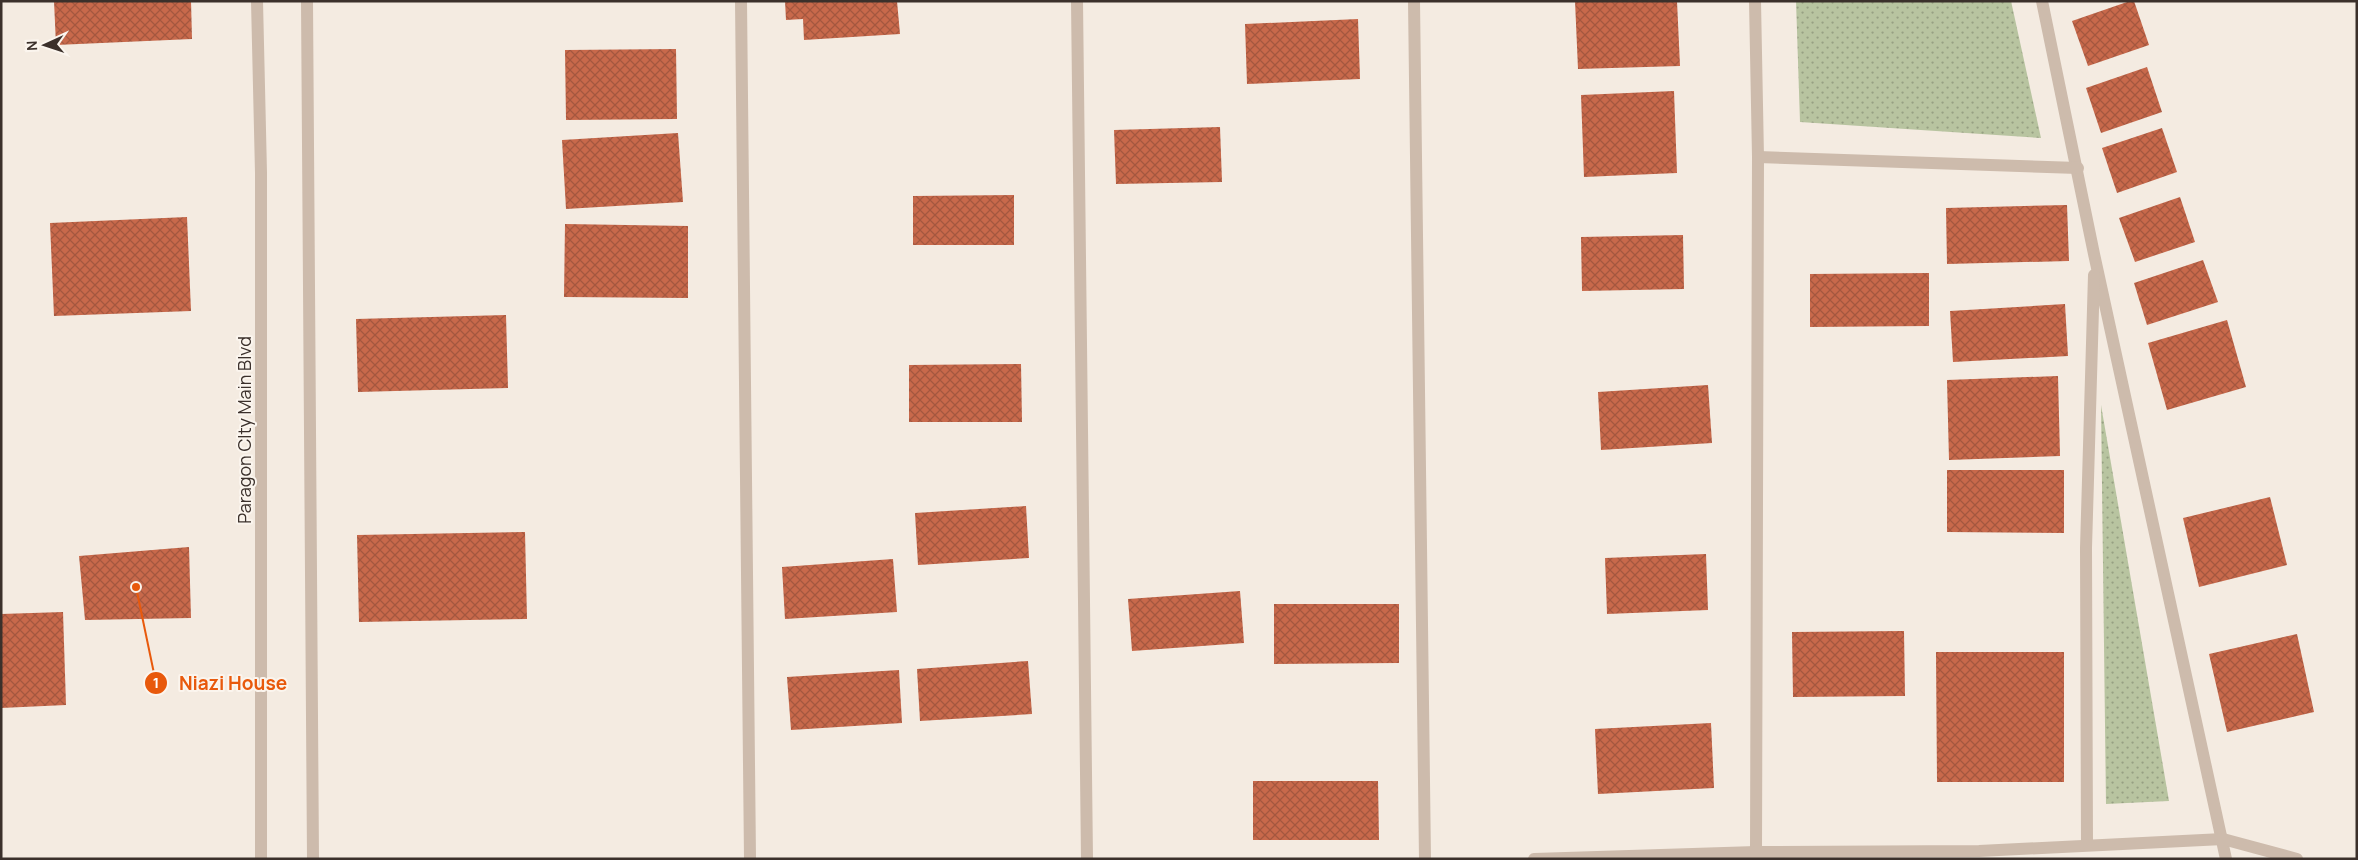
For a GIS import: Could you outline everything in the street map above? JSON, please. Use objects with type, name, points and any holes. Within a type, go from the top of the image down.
[{"type":"street","name":"Paragon CIty Main Blvd","points":[[257,1],[261,173],[261,859]]},
{"type":"street","points":[[307,1],[313,859]]},
{"type":"street","points":[[741,1],[750,859]]},
{"type":"street","points":[[1078,1],[1087,859]]},
{"type":"street","points":[[1414,1],[1425,859]]},
{"type":"street","points":[[1755,1],[1758,157],[1756,852]]},
{"type":"street","points":[[2042,1],[2078,168],[2094,254],[2226,859]]},
{"type":"street","points":[[1758,157],[2078,168]]},
{"type":"street","points":[[2086,844],[2086,548],[2094,254]]},
{"type":"street","points":[[1534,859],[1756,852],[1980,855],[2086,844],[2223,839],[2297,859]]},
{"type":"green space","points":[[1796,1],[2011,1],[2041,138],[1800,122]]},
{"type":"green space","points":[[2101,405],[2169,801],[2106,804]]},
{"type":"building","points":[[54,1],[191,1],[192,39],[56,45]]},
{"type":"building","points":[[785,1],[897,1],[900,34],[804,40],[803,19],[786,20]]},
{"type":"building","points":[[1575,1],[1677,1],[1680,66],[1578,69]]},
{"type":"building","points":[[2134,1],[2149,45],[2088,66],[2072,21]]},
{"type":"building","points":[[1358,19],[1360,79],[1247,84],[1245,24]]},
{"type":"building","points":[[676,49],[677,119],[566,120],[565,50]]},
{"type":"building","points":[[2147,67],[2162,112],[2101,133],[2086,88]]},
{"type":"building","points":[[1674,91],[1677,173],[1584,177],[1581,95]]},
{"type":"building","points":[[1220,127],[1222,182],[1116,184],[1114,130]]},
{"type":"building","points":[[2162,128],[2177,172],[2117,193],[2102,148]]},
{"type":"building","points":[[678,133],[683,202],[566,209],[562,140]]},
{"type":"building","points":[[1014,195],[1014,245],[913,245],[913,196]]},
{"type":"building","points":[[2180,197],[2195,242],[2135,262],[2119,218]]},
{"type":"building","points":[[2067,205],[2069,261],[1947,264],[1946,208]]},
{"type":"building","points":[[187,217],[191,311],[54,316],[50,223]]},
{"type":"building","points":[[565,224],[688,226],[688,298],[564,297]]},
{"type":"building","points":[[1683,235],[1684,289],[1582,291],[1581,237]]},
{"type":"building","points":[[2203,260],[2218,302],[2147,325],[2134,283]]},
{"type":"building","points":[[1929,273],[1929,326],[1810,327],[1810,274]]},
{"type":"building","points":[[2065,304],[2068,356],[1953,362],[1950,311]]},
{"type":"building","points":[[506,315],[508,388],[358,392],[356,319]]},
{"type":"building","points":[[2227,320],[2246,387],[2167,410],[2148,343]]},
{"type":"building","points":[[1021,364],[1022,422],[909,422],[909,365]]},
{"type":"building","points":[[2058,376],[2060,456],[1949,460],[1947,380]]},
{"type":"building","points":[[1708,385],[1712,443],[1601,450],[1598,392]]},
{"type":"building","points":[[1947,470],[2064,470],[2064,533],[1947,532]]},
{"type":"building","points":[[2270,497],[2287,565],[2199,587],[2183,518]]},
{"type":"building","points":[[1026,506],[1029,558],[918,565],[915,513]]},
{"type":"building","points":[[525,532],[527,619],[359,622],[357,535]]},
{"type":"building","points":[[189,547],[191,618],[85,620],[79,556]]},
{"type":"building","points":[[1706,554],[1708,610],[1607,614],[1605,558]]},
{"type":"building","points":[[893,559],[897,612],[785,619],[782,567]]},
{"type":"building","points":[[1240,591],[1244,643],[1132,651],[1128,599]]},
{"type":"building","points":[[1274,604],[1399,604],[1399,663],[1274,664]]},
{"type":"building","points":[[63,612],[66,705],[1,708],[1,614]]},
{"type":"building","points":[[1904,631],[1905,696],[1793,697],[1792,632]]},
{"type":"building","points":[[2297,634],[2314,712],[2227,732],[2209,654]]},
{"type":"building","points":[[1936,652],[2064,652],[2064,782],[1937,782]]},
{"type":"building","points":[[1028,661],[1032,714],[920,721],[917,669]]},
{"type":"building","points":[[899,670],[902,723],[791,730],[787,677]]},
{"type":"building","points":[[1711,723],[1714,788],[1598,794],[1595,729]]},
{"type":"building","points":[[1253,781],[1378,781],[1379,840],[1253,840]]},
{"type":"place","name":"Niazi House","points":[[136,587]]}]
